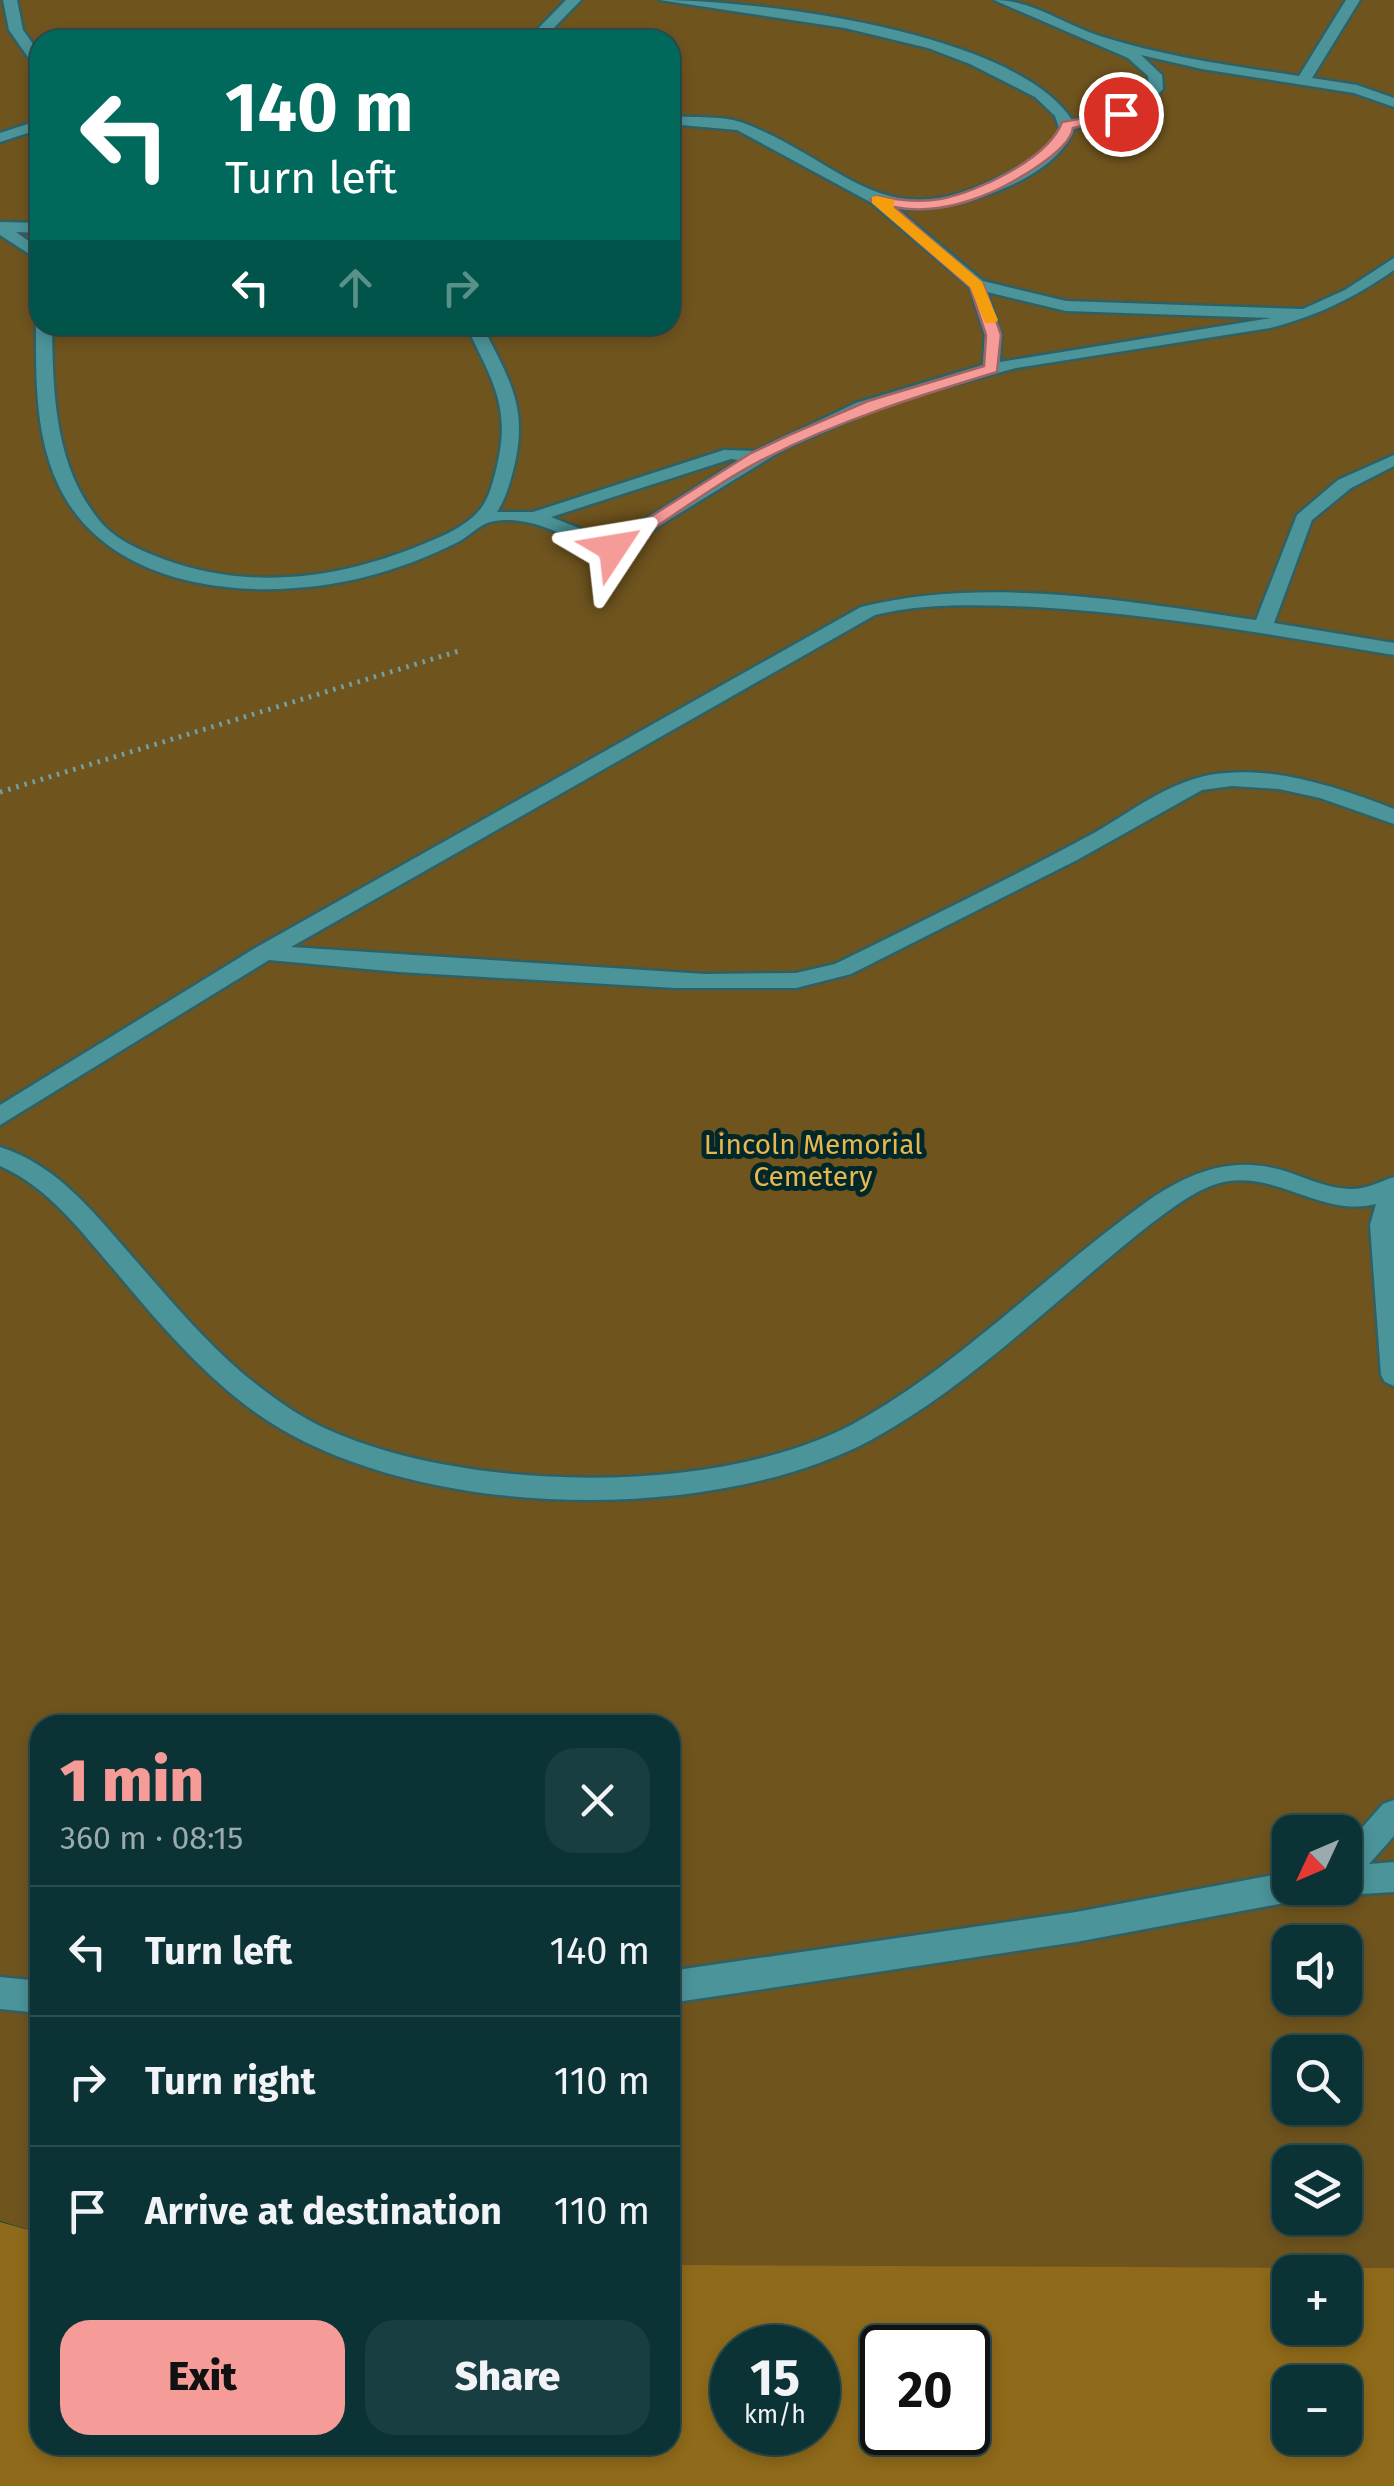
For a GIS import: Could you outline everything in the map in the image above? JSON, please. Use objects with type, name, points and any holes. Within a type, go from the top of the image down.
[{"type":"lane","points":[[10,0],[16,30],[30,50]]},
{"type":"lane","points":[[544,30],[574,0]]},
{"type":"lane","points":[[667,0],[846,25],[928,43],[1035,92],[1056,108],[1066,125],[1065,136],[1048,153],[976,194],[936,204],[904,205],[877,200]]},
{"type":"lane","points":[[1001,0],[1132,55],[1155,76],[1156,89],[1131,110],[1095,122],[1066,125]]},
{"type":"lane","points":[[1303,80],[1353,0]]},
{"type":"lane","points":[[1105,42],[1202,65],[1356,89],[1394,103]]},
{"type":"lane","points":[[1155,76],[1202,65]]},
{"type":"lane","points":[[680,121],[740,126],[877,200],[977,285],[1066,306],[1306,314]]},
{"type":"lane","points":[[0,138],[30,128]]},
{"type":"lane","points":[[0,228],[30,228]]},
{"type":"lane","points":[[0,228],[30,249]]},
{"type":"lane","points":[[534,517],[613,548],[757,456],[874,404],[991,368],[1251,328],[1306,314],[1351,292],[1394,263]]},
{"type":"lane","points":[[977,285],[993,335],[991,368]]},
{"type":"lane","points":[[44,335],[45,386],[55,460],[91,524],[124,548],[164,567],[218,582],[253,585],[304,582],[414,555],[466,531],[482,517],[492,504],[502,477],[512,410],[478,335]]},
{"type":"lane","points":[[482,517],[534,517],[730,454],[757,456]]},
{"type":"lane","points":[[1264,628],[1303,519],[1311,508],[1353,480],[1394,460]]},
{"type":"lane","points":[[0,1116],[264,952],[868,611],[921,600],[1050,602],[1194,615],[1394,649]]},
{"type":"lane","points":[[264,952],[494,972],[699,981],[814,979],[843,969],[1034,874],[1190,786],[1228,780],[1258,781],[1318,792],[1394,817]]},
{"type":"lane","points":[[0,1156],[49,1183],[183,1332],[258,1400],[304,1430],[398,1462],[480,1480],[552,1485],[640,1486],[727,1478],[858,1436],[927,1388],[1146,1215],[1207,1178],[1248,1172],[1275,1175],[1339,1200],[1365,1201],[1394,1188]]},
{"type":"lane","points":[[1394,1188],[1382,1225],[1394,1375]]},
{"type":"lane","points":[[1362,1850],[1394,1814]]},
{"type":"lane","points":[[1362,1879],[1394,1876]]},
{"type":"lane","points":[[680,1986],[1076,1927],[1272,1890]]},
{"type":"lane","points":[[0,1993],[30,1997]]},
{"type":"path","points":[[0,792],[458,652]]},
{"type":"green space","name":"Lincoln Memorial Cemetery","points":[[0,0],[1394,0],[1394,2268],[1362,2268],[1362,2255],[1272,2255],[1272,2268],[680,2266],[680,1715],[30,1715],[30,2230],[0,2221]]},
{"type":"shaded area","points":[[0,2222],[30,2230],[30,2455],[680,2455],[680,2265],[1272,2267],[1272,2345],[1362,2345],[1362,2268],[1394,2268],[1394,2486],[0,2486]]},
{"type":"slow traffic","points":[[891,203],[877,200],[977,285],[990,320]]},
{"type":"route","points":[[613,548],[757,456],[794,438],[874,404],[991,368],[990,316],[977,285],[877,200],[904,205],[936,204],[976,194],[1009,179],[1048,153],[1065,136],[1066,125],[1121,114]]}]
